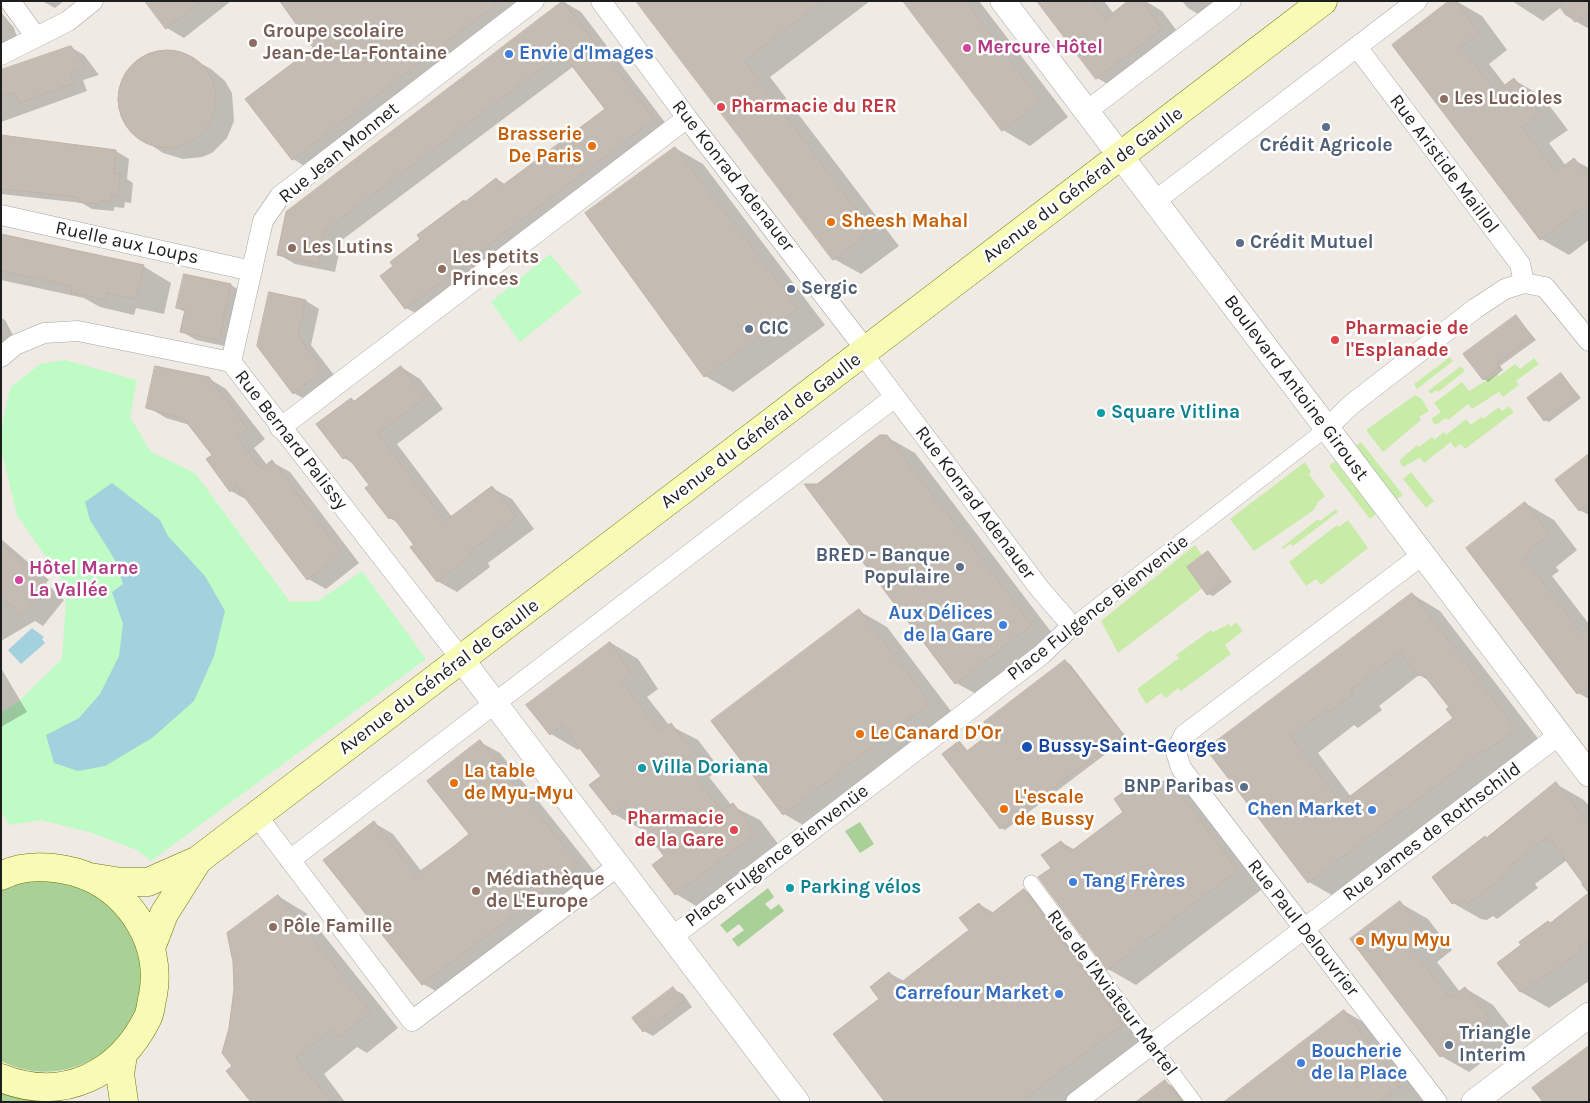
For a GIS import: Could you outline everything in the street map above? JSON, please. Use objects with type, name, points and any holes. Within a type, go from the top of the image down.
[{"type":"main road","name":"Avenue du Général de Gaulle","points":[[90,877],[121,882],[148,882],[198,860],[1320,2]]},
{"type":"main road","points":[[1,855],[30,868]]},
{"type":"main road","name":"Avenue du Général de Gaulle","points":[[151,948],[164,914],[198,860]]},
{"type":"main road","points":[[1,876],[30,868],[60,868],[90,877],[117,894],[138,918],[151,948],[155,982],[148,1016],[123,1055],[109,1068],[81,1082],[57,1087],[17,1085],[1,1078]]},
{"type":"main road","points":[[123,1055],[120,1074],[124,1102]]},
{"type":"main road","points":[[57,1087],[89,1102]]},
{"type":"street","points":[[10,1],[36,37]]},
{"type":"street","points":[[1,55],[68,21],[93,1]]},
{"type":"street","name":"Rue Jean Monnet","points":[[231,362],[263,221],[280,196],[534,1]]},
{"type":"street","name":"Rue Konrad Adenauer","points":[[600,1],[1034,582],[1072,626]]},
{"type":"street","name":"Boulevard Antoine Giroust","points":[[1003,1],[1589,774]]},
{"type":"street","points":[[1087,111],[1231,1]]},
{"type":"street","points":[[1155,201],[1417,1]]},
{"type":"street","name":"Rue Aristide Maillol","points":[[1357,48],[1520,264],[1524,283]]},
{"type":"street","points":[[280,428],[687,118]]},
{"type":"street","name":"Ruelle aux Loups","points":[[1,215],[252,271]]},
{"type":"street","points":[[1524,283],[1545,287],[1589,341]]},
{"type":"street","name":"Place Fulgence Bienvenüe","points":[[672,937],[1041,655],[1072,626],[1327,428],[1352,404],[1476,308],[1505,288],[1524,283]]},
{"type":"street","name":"Rue Bernard Palissy","points":[[1,357],[15,345],[44,333],[78,331],[231,362],[280,428],[462,660]]},
{"type":"street","points":[[290,860],[895,397]]},
{"type":"street","name":"Rue Paul Delouvrier","points":[[1422,555],[1184,736],[1176,752],[1181,768],[1437,1102]]},
{"type":"street","points":[[462,660],[797,1102]]},
{"type":"street","name":"Rue James de Rothschild","points":[[1076,1102],[1559,735]]},
{"type":"street","points":[[257,816],[412,1021],[618,866]]},
{"type":"street","name":"Rue de l'Aviateur Martel","points":[[1030,883],[1194,1102]]},
{"type":"street","points":[[1474,1102],[1589,1015]]},
{"type":"green space","points":[[550,254],[582,292],[520,342],[491,302]]},
{"type":"green space","points":[[1450,357],[1453,361],[1417,389],[1414,384]]},
{"type":"green space","points":[[1534,358],[1539,364],[1516,381],[1519,385],[1503,397],[1499,392],[1472,409],[1468,404],[1448,420],[1446,418],[1435,425],[1431,419],[1441,412],[1434,403],[1462,382],[1469,391],[1497,374],[1499,376],[1515,364],[1520,369]]},
{"type":"green space","points":[[65,360],[137,380],[130,417],[151,452],[195,473],[290,602],[318,601],[362,571],[426,659],[151,861],[137,850],[89,832],[41,820],[9,825],[1,811],[1,712],[17,703],[62,659],[67,588],[17,515],[1,449],[1,431],[10,388],[40,364]]},
{"type":"green space","points":[[1461,366],[1465,371],[1438,392],[1436,390],[1431,394],[1428,391]]},
{"type":"green space","points":[[1415,395],[1422,399],[1429,411],[1419,417],[1421,420],[1383,452],[1366,430]]},
{"type":"green space","points":[[1509,406],[1514,412],[1465,449],[1461,444],[1455,448],[1451,442],[1424,463],[1420,458],[1403,467],[1399,461],[1417,445],[1419,447],[1432,437],[1434,440],[1444,432],[1446,435],[1466,419],[1471,425],[1499,407],[1502,411]]},
{"type":"green space","points":[[1361,442],[1403,495],[1396,500],[1355,447]]},
{"type":"green space","points":[[1335,461],[1376,514],[1370,519],[1329,466]]},
{"type":"green space","points":[[1305,462],[1311,472],[1309,474],[1325,496],[1318,502],[1314,510],[1254,551],[1230,519]]},
{"type":"green space","points":[[1411,472],[1434,501],[1426,508],[1403,479]]},
{"type":"green space","points":[[1336,509],[1338,512],[1293,546],[1290,544],[1283,549],[1281,548],[1318,519],[1320,521]]},
{"type":"green space","points":[[1348,520],[1368,548],[1321,585],[1316,579],[1306,586],[1289,562],[1337,525],[1339,527]]},
{"type":"green space","points":[[1195,545],[1202,555],[1187,567],[1203,588],[1118,653],[1101,621]]},
{"type":"green space","points":[[1236,622],[1243,631],[1225,645],[1231,654],[1181,691],[1178,688],[1166,698],[1161,693],[1146,704],[1137,689],[1179,658],[1176,655],[1211,630],[1213,632],[1229,624],[1231,627]]},
{"type":"green space","points":[[860,822],[874,844],[860,853],[845,831]]},
{"type":"green space","points":[[33,879],[73,882],[98,895],[119,912],[140,952],[143,981],[137,1008],[124,1032],[105,1051],[83,1064],[57,1071],[29,1070],[1,1061],[1,889]]},
{"type":"green space","points":[[768,888],[774,897],[765,904],[771,910],[779,904],[784,911],[738,947],[732,939],[744,930],[739,924],[727,933],[720,925]]},
{"type":"green space","points":[[1,1088],[35,1092],[51,1102],[1,1102]]},
{"type":"water","points":[[112,483],[160,520],[168,536],[205,576],[225,611],[214,656],[194,701],[152,738],[105,766],[78,771],[54,763],[46,735],[79,718],[100,694],[119,656],[123,624],[112,592],[123,584],[115,560],[90,520],[85,502]]},
{"type":"water","points":[[32,628],[44,637],[42,639],[45,643],[21,664],[8,650]]},
{"type":"building","points":[[145,1],[202,1],[166,29]]},
{"type":"building","points":[[280,1],[500,1],[292,160],[245,99],[313,48]]},
{"type":"building","points":[[563,1],[654,119],[405,309],[380,276],[393,266],[390,262],[420,239],[417,235],[496,178],[503,185],[605,109],[562,53],[325,230],[318,264],[277,255],[286,212]]},
{"type":"building","points":[[636,1],[822,1],[744,61],[872,230],[833,260]]},
{"type":"building","points":[[903,1],[965,1],[1041,101],[1002,131]]},
{"type":"building","points":[[1037,1],[1091,1],[1105,19],[1128,1],[1142,1],[1162,29],[1096,79]]},
{"type":"building","points":[[1449,1],[1456,1],[1479,33],[1461,47],[1496,92],[1514,78],[1540,113],[1522,127],[1556,172],[1574,158],[1589,177],[1589,203],[1540,240],[1392,45]]},
{"type":"building","points":[[1559,1],[1589,1],[1589,12],[1575,22]]},
{"type":"building","points":[[71,46],[86,67],[70,73],[74,83],[19,103],[15,92],[1,97],[1,70]]},
{"type":"building","points":[[167,50],[186,54],[202,64],[212,80],[216,99],[212,118],[202,134],[186,144],[167,148],[148,144],[132,134],[122,118],[118,99],[122,80],[132,64],[148,54]]},
{"type":"building","points":[[1,135],[116,150],[114,173],[120,174],[118,196],[111,195],[111,202],[101,200],[100,204],[78,202],[78,197],[1,189]]},
{"type":"building","points":[[675,147],[798,308],[704,377],[585,213]]},
{"type":"building","points":[[1,234],[144,265],[136,299],[107,293],[106,300],[71,292],[72,286],[1,271]]},
{"type":"building","points":[[184,274],[231,284],[219,340],[180,332],[185,310],[176,308]]},
{"type":"building","points":[[269,292],[306,300],[298,336],[324,370],[293,394],[257,346]]},
{"type":"building","points":[[1516,315],[1532,337],[1497,363],[1500,367],[1483,380],[1463,354]]},
{"type":"building","points":[[155,366],[209,377],[248,429],[237,437],[261,469],[272,460],[342,553],[307,580],[236,486],[230,492],[206,459],[212,455],[184,419],[146,408]]},
{"type":"building","points":[[401,366],[425,398],[378,433],[408,473],[445,521],[492,486],[516,517],[469,552],[471,555],[437,582],[410,547],[414,545],[392,516],[389,519],[365,488],[369,485],[347,456],[343,459],[316,424],[351,398],[354,401]]},
{"type":"building","points":[[1561,373],[1578,396],[1544,421],[1527,398]]},
{"type":"building","points":[[880,435],[887,435],[1032,625],[955,684],[804,484],[817,484]]},
{"type":"building","points":[[1589,454],[1589,503],[1579,511],[1555,480]]},
{"type":"building","points":[[1525,502],[1550,534],[1528,550],[1531,554],[1525,559],[1581,633],[1589,628],[1589,685],[1577,694],[1466,548]]},
{"type":"building","name":"Hôtel Marne La Vallée","points":[[1,544],[30,568],[27,572],[46,588],[22,615],[1,597]]},
{"type":"building","points":[[1208,551],[1229,579],[1207,595],[1187,567]]},
{"type":"building","points":[[1412,593],[1516,729],[1485,752],[1483,750],[1308,883],[1206,749]],"holes":[[[1400,652],[1419,676],[1423,674],[1449,707],[1446,709],[1453,718],[1341,803],[1290,736],[1327,709],[1329,712],[1354,693],[1351,690]]]},
{"type":"building","points":[[859,609],[930,703],[783,815],[711,721]]},
{"type":"building","name":"Villa Doriana","points":[[610,642],[631,673],[621,681],[660,731],[671,723],[694,753],[683,761],[722,811],[733,803],[756,833],[675,895],[652,865],[664,856],[625,805],[613,815],[589,785],[601,776],[562,725],[550,735],[526,705]]},
{"type":"building","points":[[1065,660],[1123,735],[1000,829],[942,754],[959,741],[967,751],[992,732],[984,722]]},
{"type":"building","points":[[480,740],[579,865],[422,985],[323,860],[374,821],[415,875],[453,847],[469,834],[427,781]]},
{"type":"building","points":[[1168,778],[1238,870],[1107,970],[1038,877],[1051,868],[1041,855],[1061,841],[1070,852],[1123,812],[1114,799],[1134,784],[1143,797]]},
{"type":"building","points":[[1556,782],[1589,825],[1589,892],[1551,840],[1548,842],[1546,838],[1508,867],[1511,871],[1468,904],[1465,900],[1458,905],[1456,901],[1452,904],[1432,877],[1485,836],[1486,838]]},
{"type":"building","points":[[1024,889],[1123,1024],[1021,1102],[885,1102],[833,1034],[879,999],[870,987],[889,972],[899,984],[969,930],[959,918],[979,903],[988,916]]},
{"type":"building","points":[[1589,893],[1589,940],[1580,947],[1582,949],[1559,967],[1520,992],[1497,963],[1521,945],[1519,942],[1548,921],[1550,923]]},
{"type":"building","points":[[278,895],[371,1012],[338,1038],[331,1029],[296,1058],[331,1102],[251,1102],[226,1071],[232,1066],[222,1053],[229,1028],[234,989],[233,962],[227,933]]},
{"type":"building","points":[[1400,901],[1424,933],[1409,945],[1450,998],[1465,987],[1490,1019],[1440,1057],[1350,939]]},
{"type":"building","points":[[673,987],[684,1001],[643,1032],[632,1018]]},
{"type":"building","points":[[1344,1010],[1401,1085],[1379,1102],[1224,1102]]},
{"type":"building","points":[[1589,1046],[1589,1102],[1543,1102],[1532,1088]]},
{"type":"building","points":[[1165,1080],[1182,1102],[1136,1102]]},
{"type":"place","name":"Groupe scolaire Jean-de-La-Fontaine","points":[[253,43]]},
{"type":"place","name":"Mercure Hôtel","points":[[967,48]]},
{"type":"place","name":"Envie d'Images","points":[[509,54]]},
{"type":"place","name":"Les Lucioles","points":[[1444,99]]},
{"type":"place","name":"Pharmacie du RER","points":[[721,107]]},
{"type":"place","name":"Crédit Agricole","points":[[1326,127]]},
{"type":"place","name":"Brasserie De Paris","points":[[592,146]]},
{"type":"place","name":"Sheesh Mahal","points":[[831,222]]},
{"type":"place","name":"Crédit Mutuel","points":[[1240,243]]},
{"type":"place","name":"Les Lutins","points":[[292,248]]},
{"type":"place","name":"Les petits Princes","points":[[442,269]]},
{"type":"place","name":"Sergic","points":[[791,289]]},
{"type":"place","name":"CIC","points":[[749,329]]},
{"type":"place","name":"Pharmacie de l'Esplanade","points":[[1335,340]]},
{"type":"place","name":"Square Vitlina","points":[[1101,413]]},
{"type":"place","name":"BRED - Banque Populaire","points":[[960,567]]},
{"type":"place","name":"Hôtel Marne La Vallée","points":[[19,580]]},
{"type":"place","name":"Aux Délices de la Gare","points":[[1003,625]]},
{"type":"place","name":"Le Canard D'Or","points":[[860,734]]},
{"type":"place","name":"Bussy-Saint-Georges","points":[[1027,747]]},
{"type":"place","name":"Villa Doriana","points":[[642,768]]},
{"type":"place","name":"La table de Myu-Myu","points":[[454,783]]},
{"type":"place","name":"BNP Paribas","points":[[1244,787]]},
{"type":"place","name":"L'escale de Bussy","points":[[1004,809]]},
{"type":"place","name":"Chen Market","points":[[1372,810]]},
{"type":"place","name":"Pharmacie de la Gare","points":[[734,830]]},
{"type":"place","name":"Tang Frères","points":[[1073,882]]},
{"type":"place","name":"Parking vélos","points":[[790,888]]},
{"type":"place","name":"Médiathèque de L'Europe","points":[[476,891]]},
{"type":"place","name":"Pôle Famille","points":[[273,927]]},
{"type":"place","name":"Myu Myu","points":[[1360,941]]},
{"type":"place","name":"Carrefour Market","points":[[1059,994]]},
{"type":"place","name":"Triangle Interim","points":[[1449,1045]]},
{"type":"place","name":"Boucherie de la Place","points":[[1301,1063]]}]
